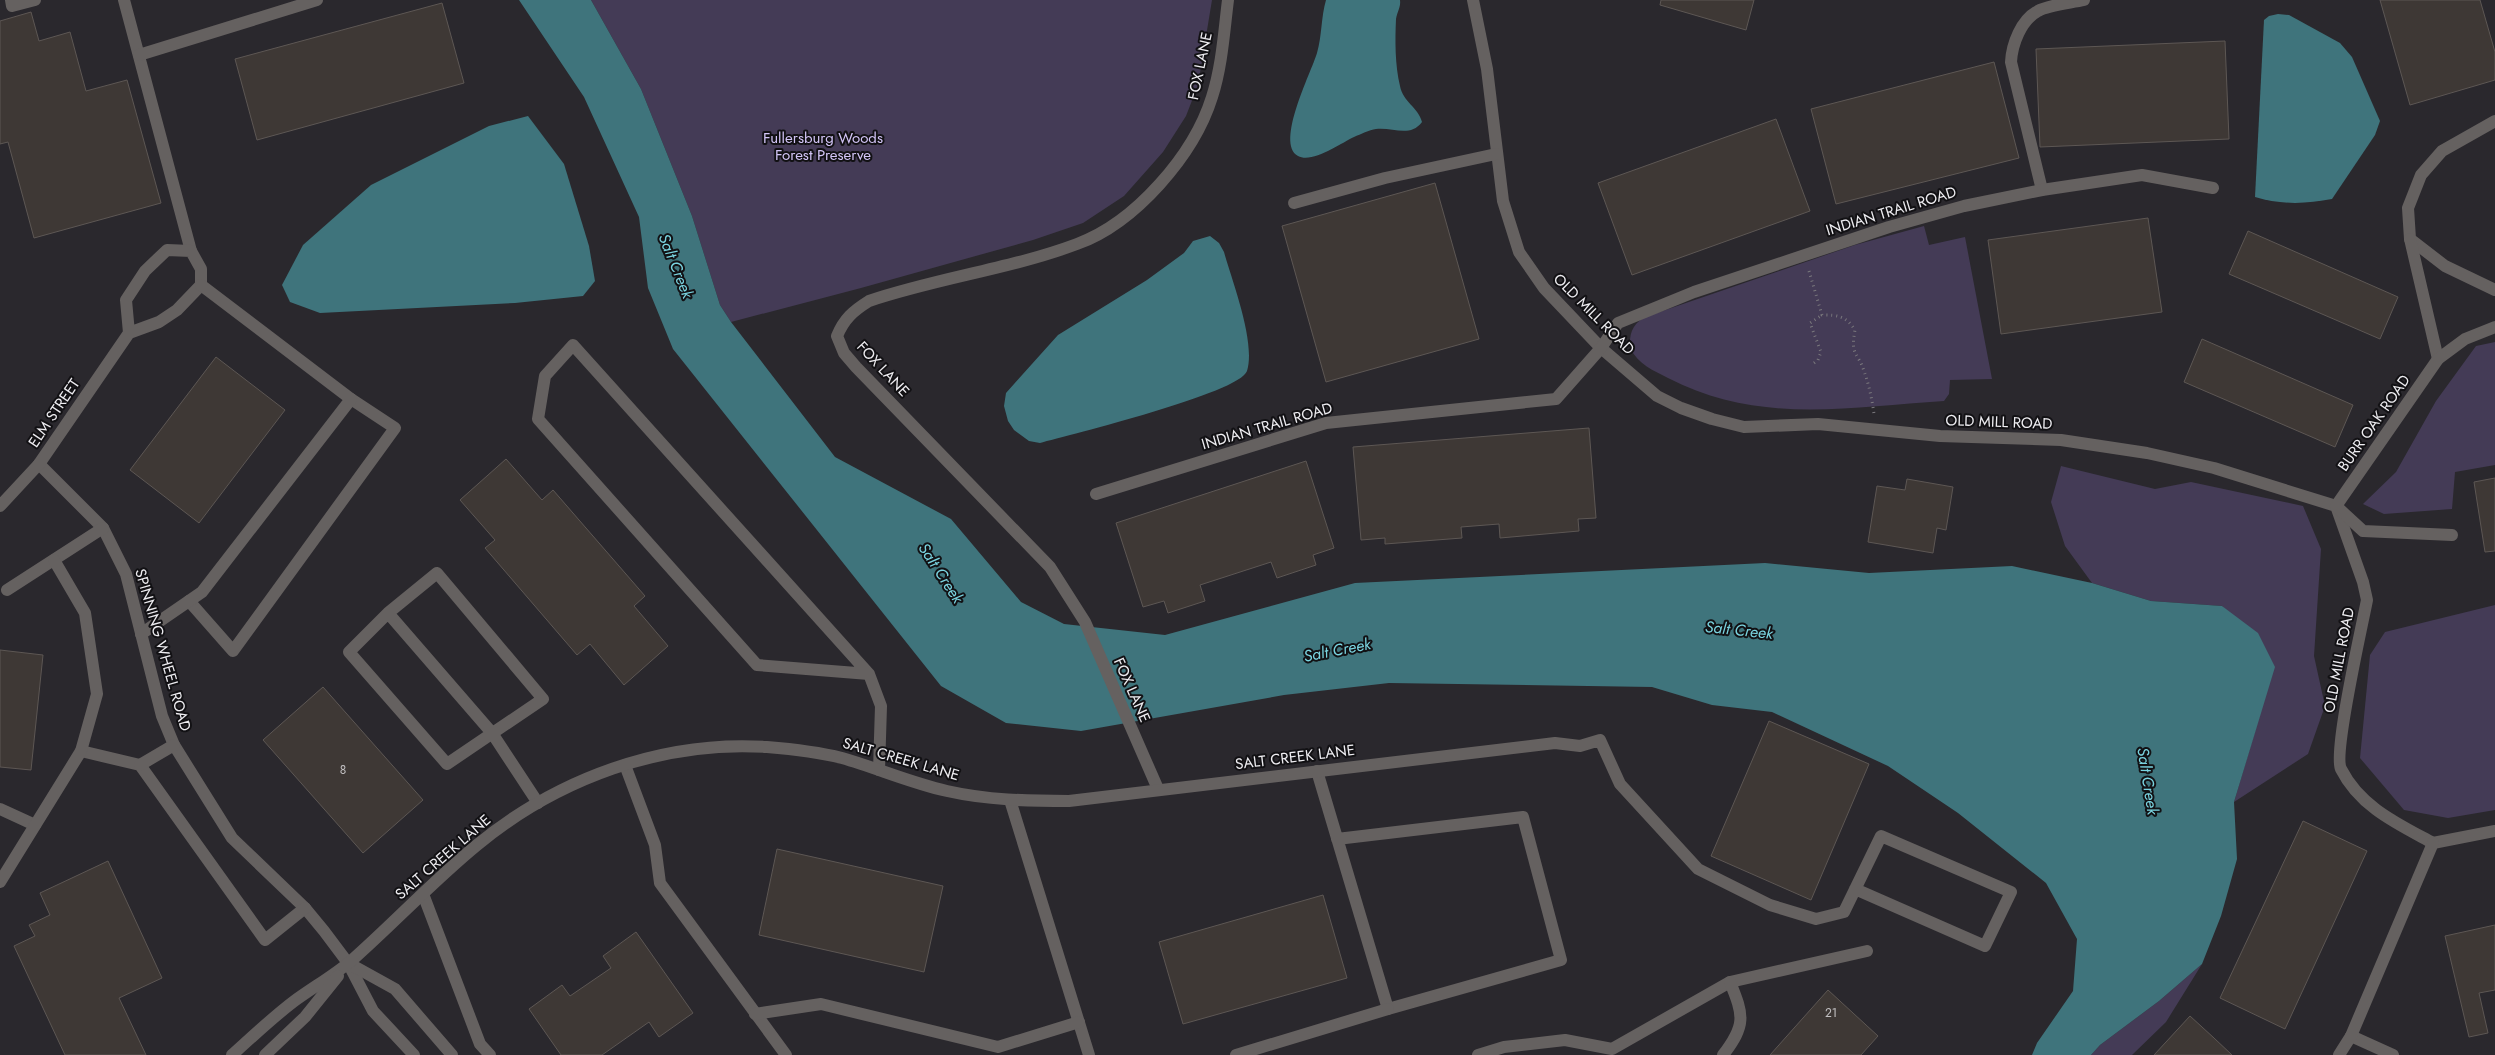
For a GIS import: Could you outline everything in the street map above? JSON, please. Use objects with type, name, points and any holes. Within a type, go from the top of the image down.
[{"type":"street","points":[[11,0],[12,6],[35,0]]},
{"type":"street","points":[[124,0],[191,251],[201,268],[202,286],[177,310],[159,322],[129,333],[126,300],[146,271],[167,250],[191,251]]},
{"type":"street","points":[[139,55],[317,0]]},
{"type":"street","name":"FOX LANE","points":[[1158,789],[1085,622],[1050,567],[844,353],[837,336],[848,316],[869,301],[1080,244],[1118,222],[1145,200],[1198,132],[1212,97],[1221,58],[1228,0]]},
{"type":"street","name":"OLD MILL ROAD","points":[[1473,0],[1487,69],[1503,200],[1519,252],[1544,288],[1600,348],[1657,396],[1681,408],[1712,419],[1744,426],[1818,424],[1940,436],[2061,440],[2147,453],[2214,468],[2336,506],[2363,582],[2367,600],[2341,734],[2340,767],[2358,794],[2380,815],[2433,843]]},
{"type":"street","points":[[2042,190],[2011,62],[2012,46],[2025,23],[2038,11],[2084,0]]},
{"type":"street","points":[[2438,359],[2410,239],[2408,208],[2421,175],[2442,151],[2495,121]]},
{"type":"street","points":[[1294,203],[1385,178],[1496,154]]},
{"type":"street","name":"INDIAN TRAIL ROAD","points":[[1096,494],[1326,423],[1556,399],[1600,348],[1618,323],[1694,292],[1917,219],[1964,206],[2042,190],[2142,175],[2213,188]]},
{"type":"street","points":[[2410,239],[2445,266],[2495,290]]},
{"type":"street","points":[[189,601],[233,651],[395,428],[351,399],[202,286]]},
{"type":"street","name":"BURR OAK ROAD","points":[[2336,506],[2438,359],[2466,339],[2495,327]]},
{"type":"street","name":"ELM STREET","points":[[0,506],[39,464],[129,333]]},
{"type":"street","points":[[868,674],[757,665],[538,419],[545,376],[573,345],[868,674],[881,706],[879,770]]},
{"type":"street","points":[[141,634],[202,592],[351,399]]},
{"type":"street","name":"SPINNING WHEEL ROAD","points":[[39,464],[103,528],[126,574],[162,716],[174,745],[232,838],[305,908],[348,963],[374,1011],[414,1055]]},
{"type":"street","points":[[2336,506],[2363,531],[2452,535]]},
{"type":"street","points":[[7,590],[103,528]]},
{"type":"street","points":[[0,882],[81,751],[97,694],[85,613],[54,560]]},
{"type":"street","points":[[437,573],[544,699],[447,764],[349,652],[388,613],[437,573]]},
{"type":"street","points":[[388,613],[492,733],[538,803]]},
{"type":"street","name":"SALT CREEK LANE","points":[[232,1055],[292,1003],[348,963],[476,845],[538,803],[592,776],[625,765],[657,756],[711,748],[767,747],[840,758],[946,791],[1010,800],[1070,801],[1555,743],[1580,746],[1600,740],[1620,784],[1698,869],[1770,905],[1816,920],[1844,912],[1855,889]]},
{"type":"street","points":[[140,765],[174,745]]},
{"type":"street","points":[[81,751],[140,765],[265,940],[305,908]]},
{"type":"street","points":[[625,765],[655,845],[660,883],[786,1055]]},
{"type":"street","points":[[1317,770],[1388,1009]]},
{"type":"street","points":[[1010,800],[1088,1055]]},
{"type":"street","points":[[0,809],[35,825]]},
{"type":"street","points":[[1236,1055],[1388,1009],[1561,960],[1523,817],[1337,839]]},
{"type":"street","points":[[2339,1055],[2352,1036],[2433,843],[2495,831]]},
{"type":"street","points":[[1881,836],[2010,892],[1985,946],[1855,889],[1881,836]]},
{"type":"street","points":[[423,894],[480,1044],[490,1055]]},
{"type":"street","points":[[1478,1055],[1504,1047],[1565,1040],[1614,1052],[1730,982],[1867,951]]},
{"type":"street","name":"SPINNING WHEEL ROAD","points":[[348,963],[395,989],[452,1055]]},
{"type":"street","name":"SALT CREEK LANE","points":[[265,1055],[305,1016],[348,963]]},
{"type":"street","points":[[1723,1055],[1739,1032],[1740,1007],[1730,982]]},
{"type":"street","points":[[756,1014],[821,1004],[998,1047],[1079,1022]]},
{"type":"street","points":[[2352,1036],[2393,1055]]},
{"type":"path","points":[[1805,255],[1822,315]]},
{"type":"path","points":[[1814,363],[1821,352],[1810,324],[1822,315],[1839,315],[1849,321],[1855,330],[1852,341],[1855,356],[1863,368],[1877,429]]},
{"type":"green space","name":"Fullersburg Woods Forest Preserve","points":[[591,0],[1212,0],[1198,85],[1186,116],[1163,152],[1124,196],[1083,223],[1033,240],[731,322],[720,305],[692,216],[641,89]]},
{"type":"green space","points":[[1924,226],[1929,245],[1965,237],[1992,379],[1950,380],[1949,394],[1944,401],[1838,409],[1770,408],[1702,393],[1657,373],[1642,363],[1630,348],[1631,333],[1635,325],[1643,318],[1855,245]]},
{"type":"green space","points":[[2495,342],[2495,465],[2455,472],[2452,509],[2384,514],[2363,504],[2396,472],[2436,401],[2476,346]]},
{"type":"green space","points":[[2061,466],[2155,489],[2191,482],[2303,506],[2321,549],[2314,656],[2325,706],[2308,754],[2234,802],[2274,667],[2222,606],[2151,601],[2092,583],[2065,546],[2051,502]]},
{"type":"green space","points":[[2495,605],[2495,810],[2448,818],[2404,810],[2360,758],[2370,655],[2385,632]]},
{"type":"green space","points":[[2202,964],[2166,1022],[2132,1055],[2091,1055],[2100,1045],[2159,1001]]},
{"type":"water","name":"Salt Creek","points":[[519,0],[591,0],[641,89],[692,216],[720,305],[835,457],[951,519],[1021,602],[1064,624],[1165,635],[1355,583],[1765,563],[1869,573],[2012,566],[2092,583],[2151,601],[2222,606],[2258,633],[2275,667],[2234,802],[2237,859],[2221,916],[2202,964],[2159,1001],[2100,1045],[2091,1055],[2032,1055],[2037,1043],[2073,991],[2077,939],[2046,883],[1958,813],[1888,766],[1772,712],[1712,705],[1652,687],[1389,683],[1284,695],[1081,731],[1006,723],[941,686],[673,349],[648,288],[639,217],[584,97]]},
{"type":"water","points":[[1326,0],[1400,0],[1396,19],[1398,78],[1404,96],[1417,112],[1422,122],[1412,130],[1407,131],[1371,130],[1318,155],[1304,158],[1298,156],[1292,149],[1290,137],[1292,123],[1302,91],[1317,53]]},
{"type":"water","points":[[2278,14],[2289,15],[2340,43],[2352,57],[2380,121],[2375,135],[2332,199],[2294,203],[2255,197],[2264,20],[2269,16]]},
{"type":"water","points":[[528,116],[564,164],[589,246],[595,281],[583,296],[515,303],[320,313],[290,302],[282,285],[303,245],[371,185],[489,126]]},
{"type":"water","points":[[1210,236],[1219,243],[1224,252],[1242,312],[1248,344],[1249,359],[1247,371],[1237,380],[1186,401],[1116,423],[1040,443],[1029,441],[1014,430],[1008,421],[1004,406],[1006,393],[1058,335],[1147,280],[1184,253],[1193,241]]},
{"type":"building","points":[[1661,0],[1754,0],[1746,30],[1660,5]]},
{"type":"building","points":[[2380,0],[2480,0],[2495,52],[2495,80],[2410,105]]},
{"type":"building","points":[[442,3],[464,83],[257,140],[235,59]]},
{"type":"building","points":[[31,12],[39,41],[70,32],[86,91],[127,80],[161,203],[34,238],[8,142],[0,144],[0,21]]},
{"type":"building","points":[[2225,41],[2229,139],[2040,147],[2036,49]]},
{"type":"building","points":[[1994,62],[2019,158],[1836,204],[1811,109]]},
{"type":"building","points":[[1776,119],[1810,211],[1632,275],[1598,183]]},
{"type":"building","points":[[1435,183],[1479,339],[1326,382],[1282,226]]},
{"type":"building","points":[[2148,218],[2162,312],[2001,334],[1988,240]]},
{"type":"building","points":[[2248,231],[2398,297],[2380,339],[2229,274]]},
{"type":"building","points":[[2202,339],[2353,405],[2335,447],[2184,382]]},
{"type":"building","points":[[216,357],[285,410],[199,523],[130,470]]},
{"type":"building","points":[[1589,428],[1596,518],[1578,519],[1579,531],[1500,538],[1499,524],[1461,527],[1462,538],[1385,544],[1385,538],[1361,540],[1353,447]]},
{"type":"building","points":[[506,459],[542,500],[553,490],[645,596],[634,606],[668,646],[624,685],[590,644],[577,655],[485,548],[495,540],[460,500]]},
{"type":"building","points":[[1306,461],[1334,548],[1313,555],[1316,565],[1277,578],[1271,562],[1200,585],[1205,601],[1168,613],[1164,601],[1143,607],[1116,523]]},
{"type":"building","points":[[2495,478],[2495,551],[2485,552],[2474,482]]},
{"type":"building","points":[[1907,479],[1953,487],[1946,530],[1937,528],[1933,553],[1868,542],[1877,486],[1905,490]]},
{"type":"building","points":[[0,650],[43,655],[31,770],[0,767]]},
{"type":"building","points":[[323,687],[423,800],[363,853],[263,740]]},
{"type":"building","points":[[1769,721],[1869,764],[1811,900],[1711,856]]},
{"type":"building","points":[[2303,821],[2367,851],[2285,1029],[2220,998]]},
{"type":"building","points":[[777,849],[943,886],[924,972],[759,935]]},
{"type":"building","points":[[108,861],[162,978],[119,998],[146,1055],[65,1055],[14,946],[35,936],[29,925],[50,915],[40,893]]},
{"type":"building","points":[[1323,895],[1347,978],[1183,1024],[1159,942]]},
{"type":"building","points":[[2495,925],[2495,990],[2479,993],[2488,1033],[2469,1037],[2445,936]]},
{"type":"building","points":[[636,932],[693,1013],[659,1037],[649,1022],[602,1055],[561,1055],[529,1009],[562,985],[570,996],[611,968],[603,956]]},
{"type":"building","points":[[1828,990],[1878,1036],[1861,1055],[1770,1055]]},
{"type":"building","points":[[2190,1016],[2214,1038],[2232,1055],[2154,1055]]}]
